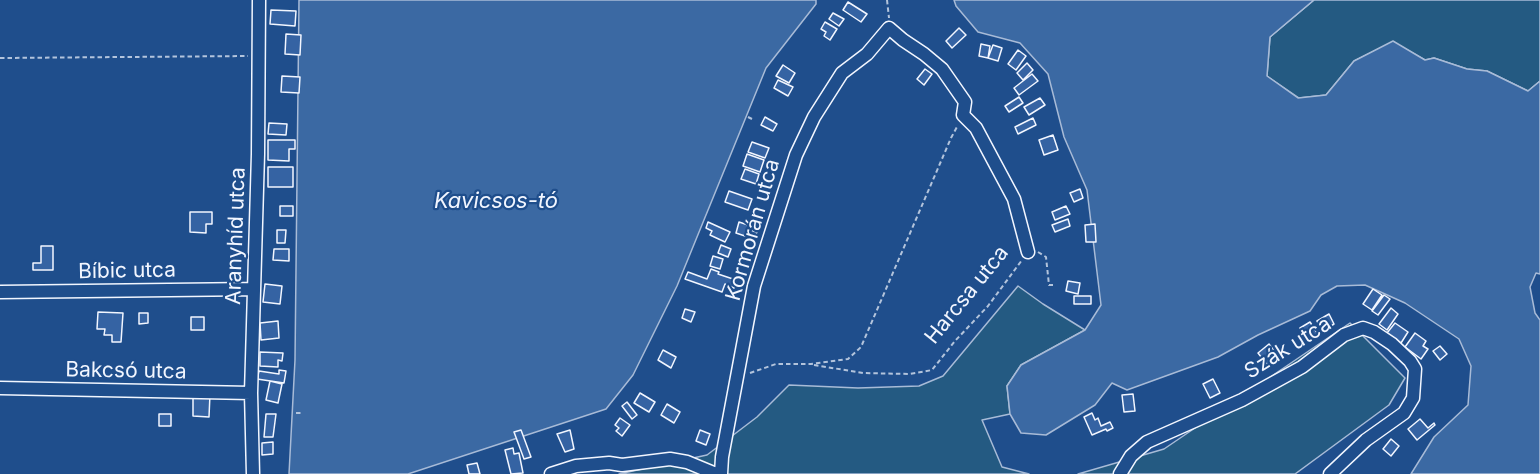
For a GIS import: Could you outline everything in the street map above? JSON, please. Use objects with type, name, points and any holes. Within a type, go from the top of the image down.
[{"type":"street","name":"Aranyhíd utca","points":[[253,474],[251,393],[260,56],[259,0]]},
{"type":"street","name":"Harcsa utca","points":[[890,28],[942,69],[965,102],[963,115],[976,128],[1014,199],[1028,252]]},
{"type":"street","name":"Kormorán utca","points":[[721,474],[722,457],[754,286],[796,154],[814,117],[842,73],[867,54],[890,28]]},
{"type":"street","name":"Bíbic utca","points":[[0,292],[254,289]]},
{"type":"street","name":"Szák utca","points":[[1120,474],[1131,456],[1148,442],[1242,400],[1302,367],[1344,335],[1363,328],[1383,338],[1416,369],[1413,398],[1404,413],[1366,440],[1330,474]]},
{"type":"street","name":"Bakcsó utca","points":[[0,388],[251,393]]},
{"type":"street","points":[[552,474],[576,466],[609,463],[622,465],[670,459],[687,462],[716,474]]},
{"type":"path","points":[[887,0],[890,28]]},
{"type":"path","points":[[0,58],[260,56]]},
{"type":"path","points":[[736,382],[748,374],[776,364],[811,364],[848,359],[861,347],[963,115]]},
{"type":"path","points":[[748,117],[752,119]]},
{"type":"path","points":[[1028,252],[1035,251],[1046,257],[1049,285],[1053,285]]},
{"type":"path","name":"Harcsa utca","points":[[811,364],[863,373],[910,374],[932,370],[988,306],[1028,252]]},
{"type":"path","points":[[296,413],[302,413]]},
{"type":"shaded area","points":[[1314,0],[1540,0],[1540,81],[1528,91],[1487,71],[1467,69],[1434,58],[1425,60],[1393,42],[1354,61],[1326,95],[1299,98],[1267,76],[1270,37]]},
{"type":"shaded area","points":[[1018,286],[1085,330],[1021,365],[1007,386],[1010,414],[982,420],[1002,467],[1029,474],[619,474],[707,455],[757,417],[789,385],[858,388],[919,386],[943,376]]},
{"type":"shaded area","points":[[1350,323],[1405,378],[1389,405],[1295,474],[1078,474],[1164,449]]},
{"type":"water","name":"Kavicsos-tó","points":[[299,0],[816,0],[816,4],[766,68],[677,286],[633,375],[606,409],[408,474],[289,474],[295,360]]},
{"type":"water","points":[[954,0],[1314,0],[1270,37],[1267,76],[1298,98],[1326,95],[1354,61],[1393,41],[1425,60],[1434,58],[1467,69],[1487,71],[1528,91],[1540,81],[1540,274],[1536,273],[1530,287],[1535,313],[1540,320],[1540,474],[1411,474],[1434,437],[1468,405],[1471,366],[1459,339],[1405,303],[1365,285],[1337,286],[1321,295],[1310,311],[1218,357],[1127,390],[1112,383],[1095,405],[1046,435],[1021,433],[1010,414],[1007,386],[1021,365],[1085,330],[1101,305],[1087,190],[1064,137],[1048,74],[1020,43],[978,32],[956,6]]},
{"type":"building","points":[[848,2],[867,14],[861,22],[843,10]]},
{"type":"building","points":[[271,10],[296,11],[295,26],[270,24]]},
{"type":"building","points":[[833,13],[844,19],[839,26],[829,19]]},
{"type":"building","points":[[825,22],[837,29],[830,40],[824,36],[826,32],[821,29]]},
{"type":"building","points":[[959,28],[966,35],[952,48],[946,41]]},
{"type":"building","points":[[286,34],[301,35],[300,55],[285,54]]},
{"type":"building","points":[[981,44],[990,46],[988,58],[979,56]]},
{"type":"building","points":[[993,45],[1002,48],[998,61],[988,58]]},
{"type":"building","points":[[1018,50],[1026,56],[1016,70],[1008,64]]},
{"type":"building","points":[[1027,63],[1033,70],[1023,80],[1017,73]]},
{"type":"building","points":[[783,65],[795,73],[789,83],[776,76]]},
{"type":"building","points":[[925,69],[932,74],[924,85],[917,79]]},
{"type":"building","points":[[1032,74],[1038,81],[1019,95],[1014,88]]},
{"type":"building","points":[[282,76],[300,77],[299,93],[281,92]]},
{"type":"building","points":[[778,80],[793,87],[788,96],[774,88]]},
{"type":"building","points":[[1019,97],[1023,103],[1009,112],[1005,106]]},
{"type":"building","points":[[1040,98],[1045,105],[1029,115],[1024,107]]},
{"type":"building","points":[[765,117],[777,124],[773,131],[761,125]]},
{"type":"building","points":[[1033,118],[1036,125],[1018,134],[1015,127]]},
{"type":"building","points":[[269,123],[287,124],[286,135],[268,134]]},
{"type":"building","points":[[1053,135],[1058,150],[1044,155],[1039,140]]},
{"type":"building","points":[[268,140],[295,140],[295,149],[289,149],[289,161],[268,160]]},
{"type":"building","points":[[752,142],[769,148],[765,158],[748,152]]},
{"type":"building","points":[[747,154],[764,160],[760,172],[743,166]]},
{"type":"building","points":[[268,167],[293,167],[293,187],[268,187]]},
{"type":"building","points":[[745,169],[759,174],[756,184],[741,179]]},
{"type":"building","points":[[1080,189],[1083,198],[1074,202],[1070,193]]},
{"type":"building","points":[[729,191],[752,199],[748,210],[725,202]]},
{"type":"building","points":[[280,206],[293,206],[293,216],[280,216]]},
{"type":"building","points":[[1066,206],[1070,214],[1055,220],[1052,212]]},
{"type":"building","points":[[190,212],[212,212],[212,224],[206,224],[206,233],[190,232]]},
{"type":"building","points":[[1068,219],[1070,226],[1055,232],[1052,225]]},
{"type":"building","points":[[708,222],[730,232],[725,242],[710,235],[712,231],[706,228]]},
{"type":"building","points":[[739,222],[754,227],[753,231],[757,232],[754,239],[736,233]]},
{"type":"building","points":[[1095,224],[1096,242],[1086,242],[1085,225]]},
{"type":"building","points":[[277,230],[286,230],[285,243],[277,243]]},
{"type":"building","points":[[721,245],[731,249],[728,257],[718,253]]},
{"type":"building","points":[[41,246],[53,246],[53,270],[33,270],[33,263],[41,263]]},
{"type":"building","points":[[274,249],[289,249],[289,261],[273,260]]},
{"type":"building","points":[[713,256],[723,259],[720,269],[710,266]]},
{"type":"building","points":[[711,269],[736,280],[734,288],[725,284],[722,292],[685,279],[688,272],[707,279]]},
{"type":"building","points":[[1068,281],[1080,283],[1078,294],[1066,291]]},
{"type":"building","points":[[265,284],[282,286],[280,304],[263,302]]},
{"type":"building","points":[[1373,289],[1382,295],[1372,310],[1363,304]]},
{"type":"building","points":[[1384,295],[1390,299],[1378,315],[1372,311]]},
{"type":"building","points":[[1074,296],[1091,296],[1091,304],[1074,304]]},
{"type":"building","points":[[1391,308],[1398,314],[1387,330],[1379,324]]},
{"type":"building","points":[[685,309],[695,312],[691,322],[682,318]]},
{"type":"building","points":[[98,312],[123,313],[121,342],[112,342],[112,335],[104,335],[105,329],[97,329]]},
{"type":"building","points":[[139,313],[148,313],[148,323],[139,324]]},
{"type":"building","points":[[1329,314],[1334,324],[1323,331],[1317,321]]},
{"type":"building","points":[[191,317],[204,317],[204,330],[191,330]]},
{"type":"building","points":[[278,321],[279,338],[261,340],[260,323]]},
{"type":"building","points":[[1310,322],[1318,334],[1308,341],[1300,328]]},
{"type":"building","points":[[1395,323],[1408,332],[1401,343],[1387,333]]},
{"type":"building","points":[[1415,333],[1426,341],[1423,346],[1428,349],[1421,359],[1405,347]]},
{"type":"building","points":[[1269,344],[1280,359],[1269,367],[1258,353]]},
{"type":"building","points":[[1440,346],[1447,354],[1440,360],[1433,351]]},
{"type":"building","points":[[663,350],[676,357],[671,368],[658,360]]},
{"type":"building","points":[[260,352],[283,353],[282,361],[278,360],[278,367],[260,366]]},
{"type":"building","points":[[279,370],[286,371],[284,383],[257,379],[259,371],[279,374]]},
{"type":"building","points":[[1213,379],[1220,393],[1210,398],[1203,384]]},
{"type":"building","points":[[270,381],[282,384],[278,403],[266,400]]},
{"type":"building","points":[[193,393],[210,394],[209,417],[193,416]]},
{"type":"building","points":[[640,393],[655,402],[649,412],[634,403]]},
{"type":"building","points":[[1133,394],[1135,411],[1124,412],[1122,395]]},
{"type":"building","points":[[627,402],[637,415],[632,419],[622,406]]},
{"type":"building","points":[[667,404],[680,412],[674,423],[661,415]]},
{"type":"building","points":[[1092,413],[1095,420],[1098,418],[1101,426],[1110,422],[1113,428],[1092,435],[1084,417]]},
{"type":"building","points":[[159,414],[171,414],[171,426],[159,426]]},
{"type":"building","points":[[266,414],[276,414],[273,437],[264,437]]},
{"type":"building","points":[[620,418],[630,425],[622,436],[616,431],[619,428],[615,425]]},
{"type":"building","points":[[1420,419],[1428,428],[1434,423],[1435,425],[1417,440],[1408,429]]},
{"type":"building","points":[[521,430],[531,457],[524,459],[514,432]]},
{"type":"building","points":[[570,430],[574,449],[565,452],[557,434]]},
{"type":"building","points":[[700,430],[710,434],[706,445],[696,441]]},
{"type":"building","points":[[1391,439],[1399,446],[1391,456],[1383,449]]},
{"type":"building","points":[[273,442],[273,454],[262,455],[262,443]]},
{"type":"building","points":[[513,448],[514,454],[519,453],[523,473],[511,474],[505,450]]},
{"type":"building","points":[[477,463],[480,474],[469,474],[467,465]]}]
